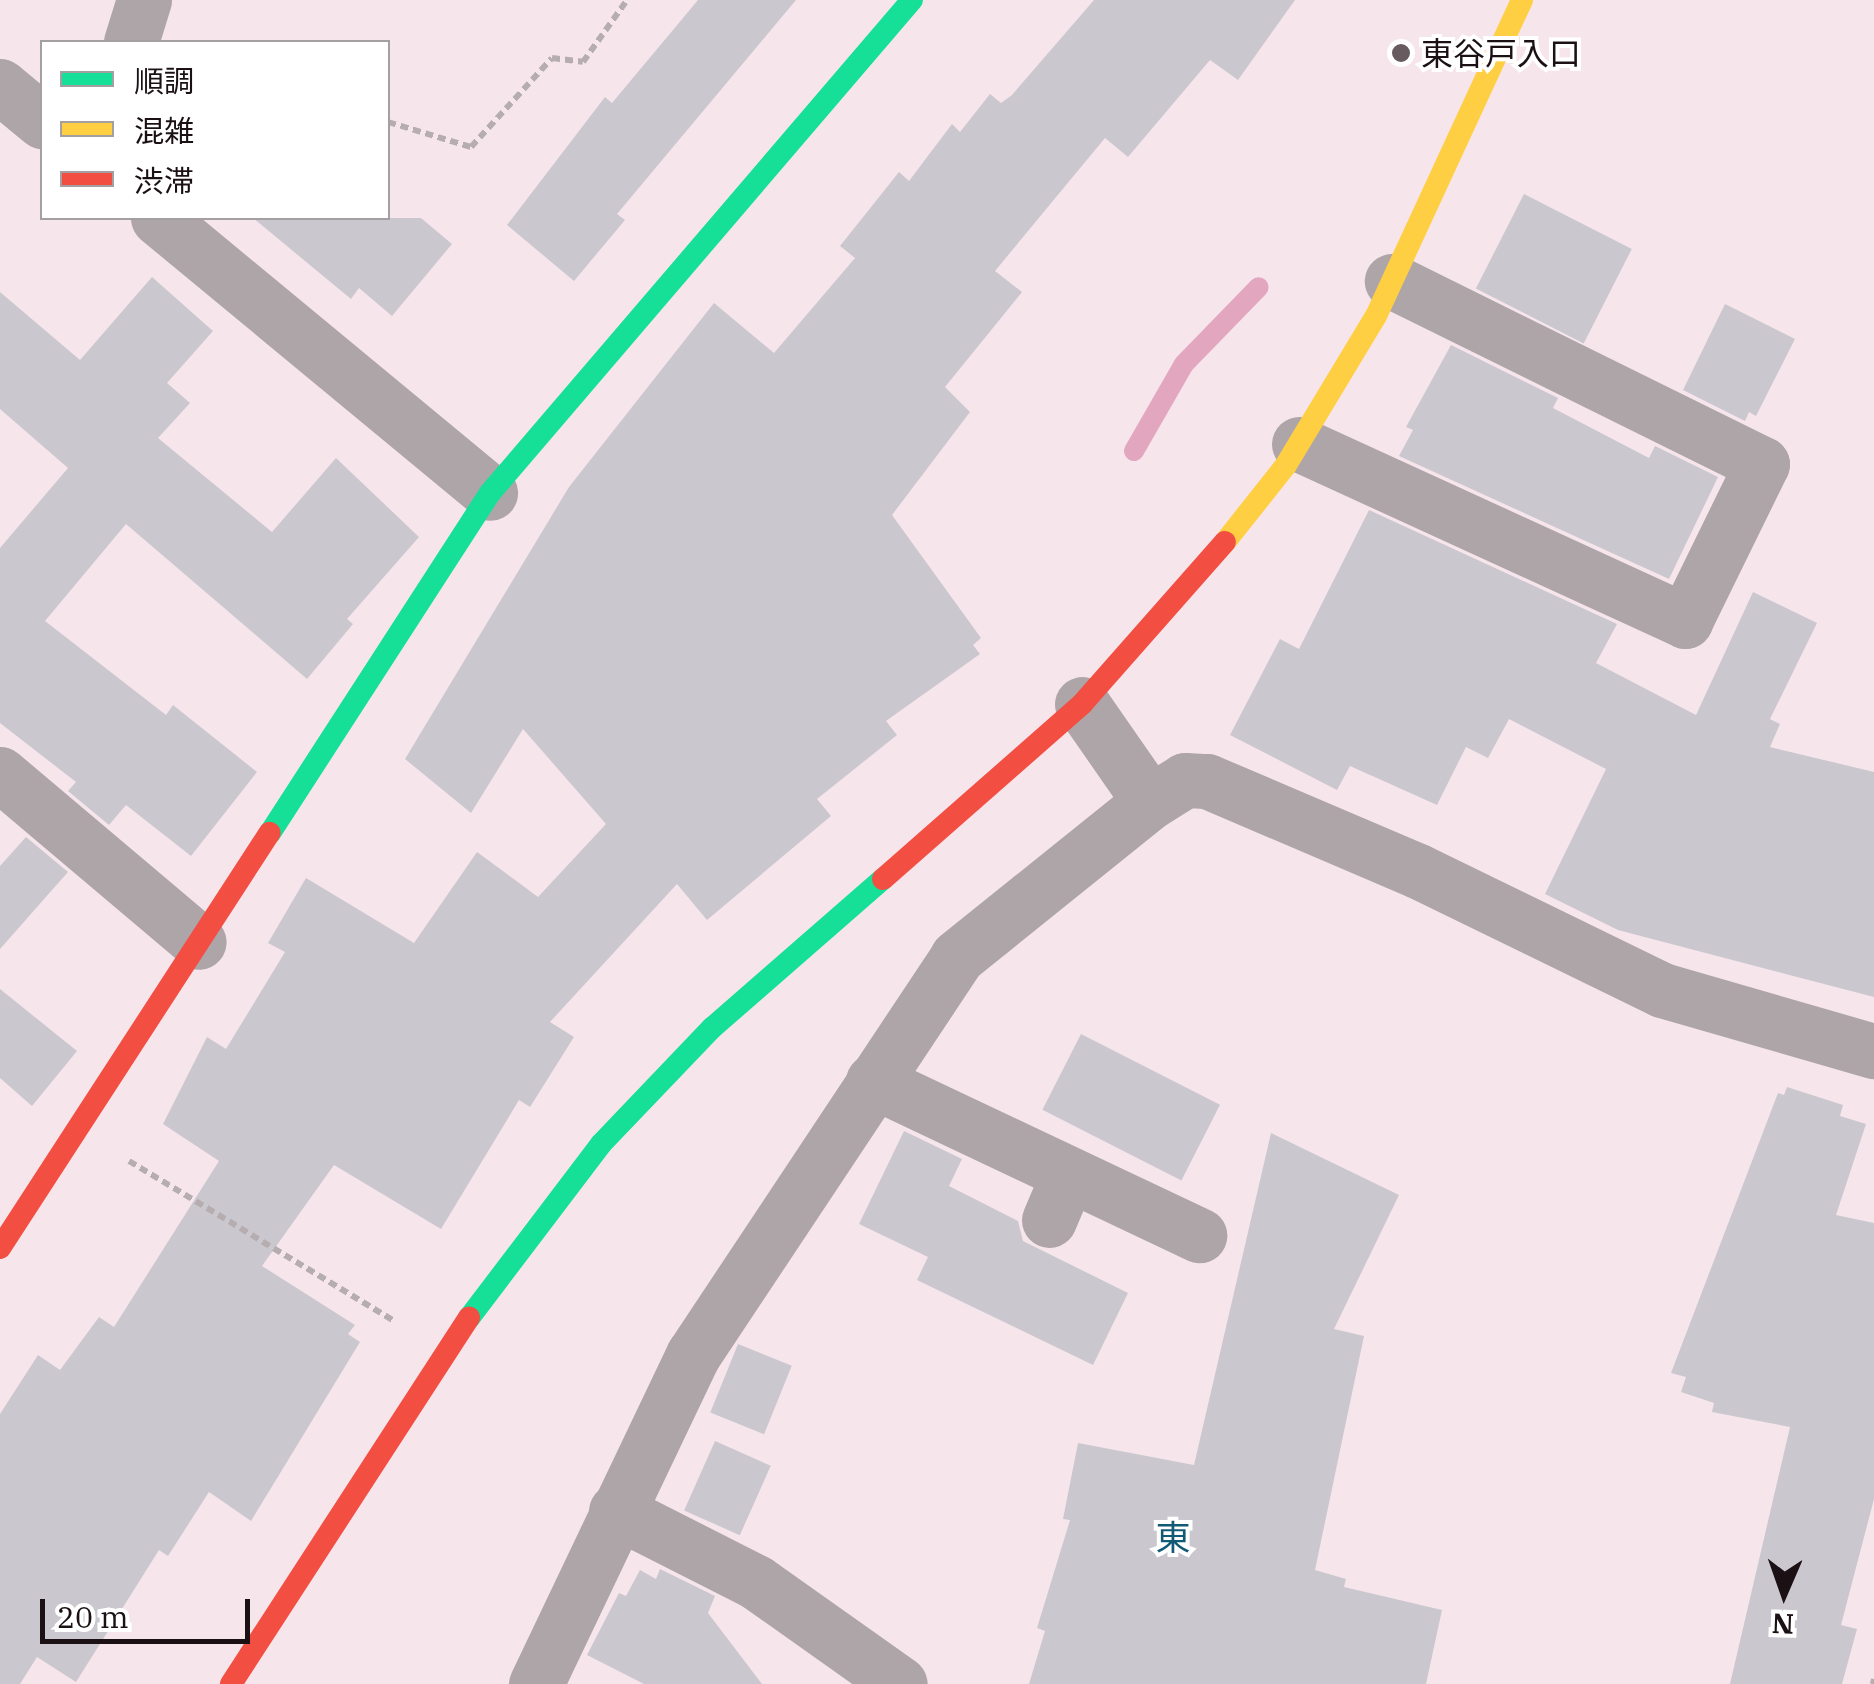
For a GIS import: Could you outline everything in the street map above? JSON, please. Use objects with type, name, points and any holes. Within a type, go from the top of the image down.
[{"type":"street","points":[[132,40],[144,0]]},
{"type":"street","points":[[0,1248],[490,493],[912,0]]},
{"type":"street","points":[[232,1684],[404,1412],[601,1144],[712,1028],[1082,704],[1162,620],[1299,444],[1392,281],[1522,0]]},
{"type":"street","points":[[0,86],[40,119]]},
{"type":"street","points":[[160,220],[490,493]]},
{"type":"street","points":[[1299,444],[1686,621],[1762,464],[1392,281]]},
{"type":"street","points":[[1082,704],[1150,802]]},
{"type":"street","points":[[0,774],[199,942]]},
{"type":"street","points":[[536,1684],[693,1355],[956,957],[1150,802],[1185,780],[1208,780],[1418,871],[1662,990],[1874,1052]]},
{"type":"street","points":[[872,1081],[1058,1197],[1199,1235]]},
{"type":"street","points":[[616,1512],[756,1582],[863,1675]]},
{"type":"path","points":[[390,123],[471,147],[552,58],[583,62],[627,0]]},
{"type":"path","points":[[77,1130],[400,1324]]},
{"type":"building","points":[[698,0],[796,0],[617,214],[625,220],[574,281],[507,225],[605,97],[612,103]]},
{"type":"building","points":[[1094,0],[1295,0],[1238,80],[1210,60],[1128,157],[1105,138],[995,271],[1022,292],[945,387],[970,412],[892,515],[981,638],[973,645],[980,654],[886,721],[897,735],[817,799],[831,816],[707,920],[677,884],[550,1022],[574,1037],[530,1107],[519,1100],[441,1229],[334,1165],[262,1266],[355,1325],[348,1334],[360,1342],[251,1521],[209,1492],[168,1556],[159,1550],[76,1682],[37,1657],[20,1684],[0,1684],[0,1414],[38,1355],[60,1370],[99,1317],[114,1327],[219,1161],[163,1124],[207,1037],[226,1049],[285,952],[268,943],[306,878],[414,943],[477,852],[538,897],[606,824],[523,729],[471,813],[405,759],[569,487],[714,303],[774,353],[855,258],[840,246],[899,172],[909,181],[952,124],[960,132],[990,94],[1001,103],[1012,95]]},
{"type":"building","points":[[1524,194],[1632,249],[1584,343],[1476,288]]},
{"type":"building","points":[[421,218],[452,244],[392,316],[359,288],[351,299],[255,220]]},
{"type":"building","points":[[152,277],[213,331],[167,383],[190,403],[158,438],[272,532],[336,458],[419,537],[347,619],[353,624],[307,679],[126,524],[45,621],[166,715],[173,705],[257,772],[191,856],[126,805],[109,825],[68,791],[76,782],[0,723],[0,548],[68,468],[0,409],[0,292],[80,360]]},
{"type":"building","points":[[1725,304],[1795,339],[1756,416],[1749,412],[1745,421],[1683,390]]},
{"type":"building","points":[[1451,345],[1558,398],[1553,408],[1649,458],[1655,446],[1718,477],[1669,579],[1399,456],[1413,430],[1406,427]]},
{"type":"building","points":[[1369,510],[1617,624],[1596,663],[1696,715],[1753,592],[1817,623],[1770,719],[1780,724],[1770,747],[1874,772],[1874,997],[1618,930],[1545,894],[1606,769],[1509,719],[1488,758],[1466,747],[1437,805],[1350,766],[1337,790],[1230,735],[1280,639],[1299,649]]},
{"type":"building","points":[[26,837],[68,872],[0,949],[0,866]]},
{"type":"building","points":[[0,989],[77,1051],[32,1106],[0,1078]]},
{"type":"building","points":[[1081,1034],[1220,1105],[1181,1181],[1042,1110]]},
{"type":"building","points":[[1787,1087],[1843,1105],[1840,1116],[1866,1124],[1836,1215],[1874,1223],[1874,1499],[1841,1625],[1857,1629],[1842,1684],[1730,1684],[1790,1427],[1712,1412],[1714,1403],[1681,1392],[1686,1377],[1671,1373],[1778,1093],[1784,1095]]},
{"type":"building","points":[[904,1131],[962,1159],[949,1186],[1018,1221],[1023,1241],[1128,1293],[1093,1365],[917,1280],[928,1257],[859,1224]]},
{"type":"building","points":[[1271,1133],[1399,1195],[1334,1329],[1364,1336],[1315,1570],[1346,1579],[1344,1587],[1442,1610],[1426,1684],[1029,1684],[1045,1631],[1037,1628],[1070,1520],[1063,1519],[1078,1443],[1194,1465]]},
{"type":"building","points":[[738,1344],[792,1366],[764,1434],[710,1413]]},
{"type":"building","points":[[715,1441],[771,1466],[740,1535],[684,1510]]},
{"type":"building","points":[[660,1569],[715,1596],[708,1613],[762,1684],[644,1684],[587,1655],[619,1593],[626,1596],[640,1570],[656,1579]]},
{"type":"waterway","points":[[1134,451],[1184,364],[1259,287]]},
{"type":"traffic: fast","points":[[270,833],[490,493],[912,0]]},
{"type":"traffic: fast","points":[[469,1318],[601,1144],[712,1028],[883,879]]},
{"type":"traffic: slow","points":[[1225,542],[1286,465],[1376,316],[1522,0]]},
{"type":"traffic: jam","points":[[883,879],[1082,704],[1225,542]]},
{"type":"traffic: jam","points":[[0,1248],[270,833]]},
{"type":"traffic: jam","points":[[231,1684],[469,1318]]},
{"type":"place","name":"東谷戸入口","points":[[1401,53]]},
{"type":"district","name":"東","points":[[1173,1537]]}]
